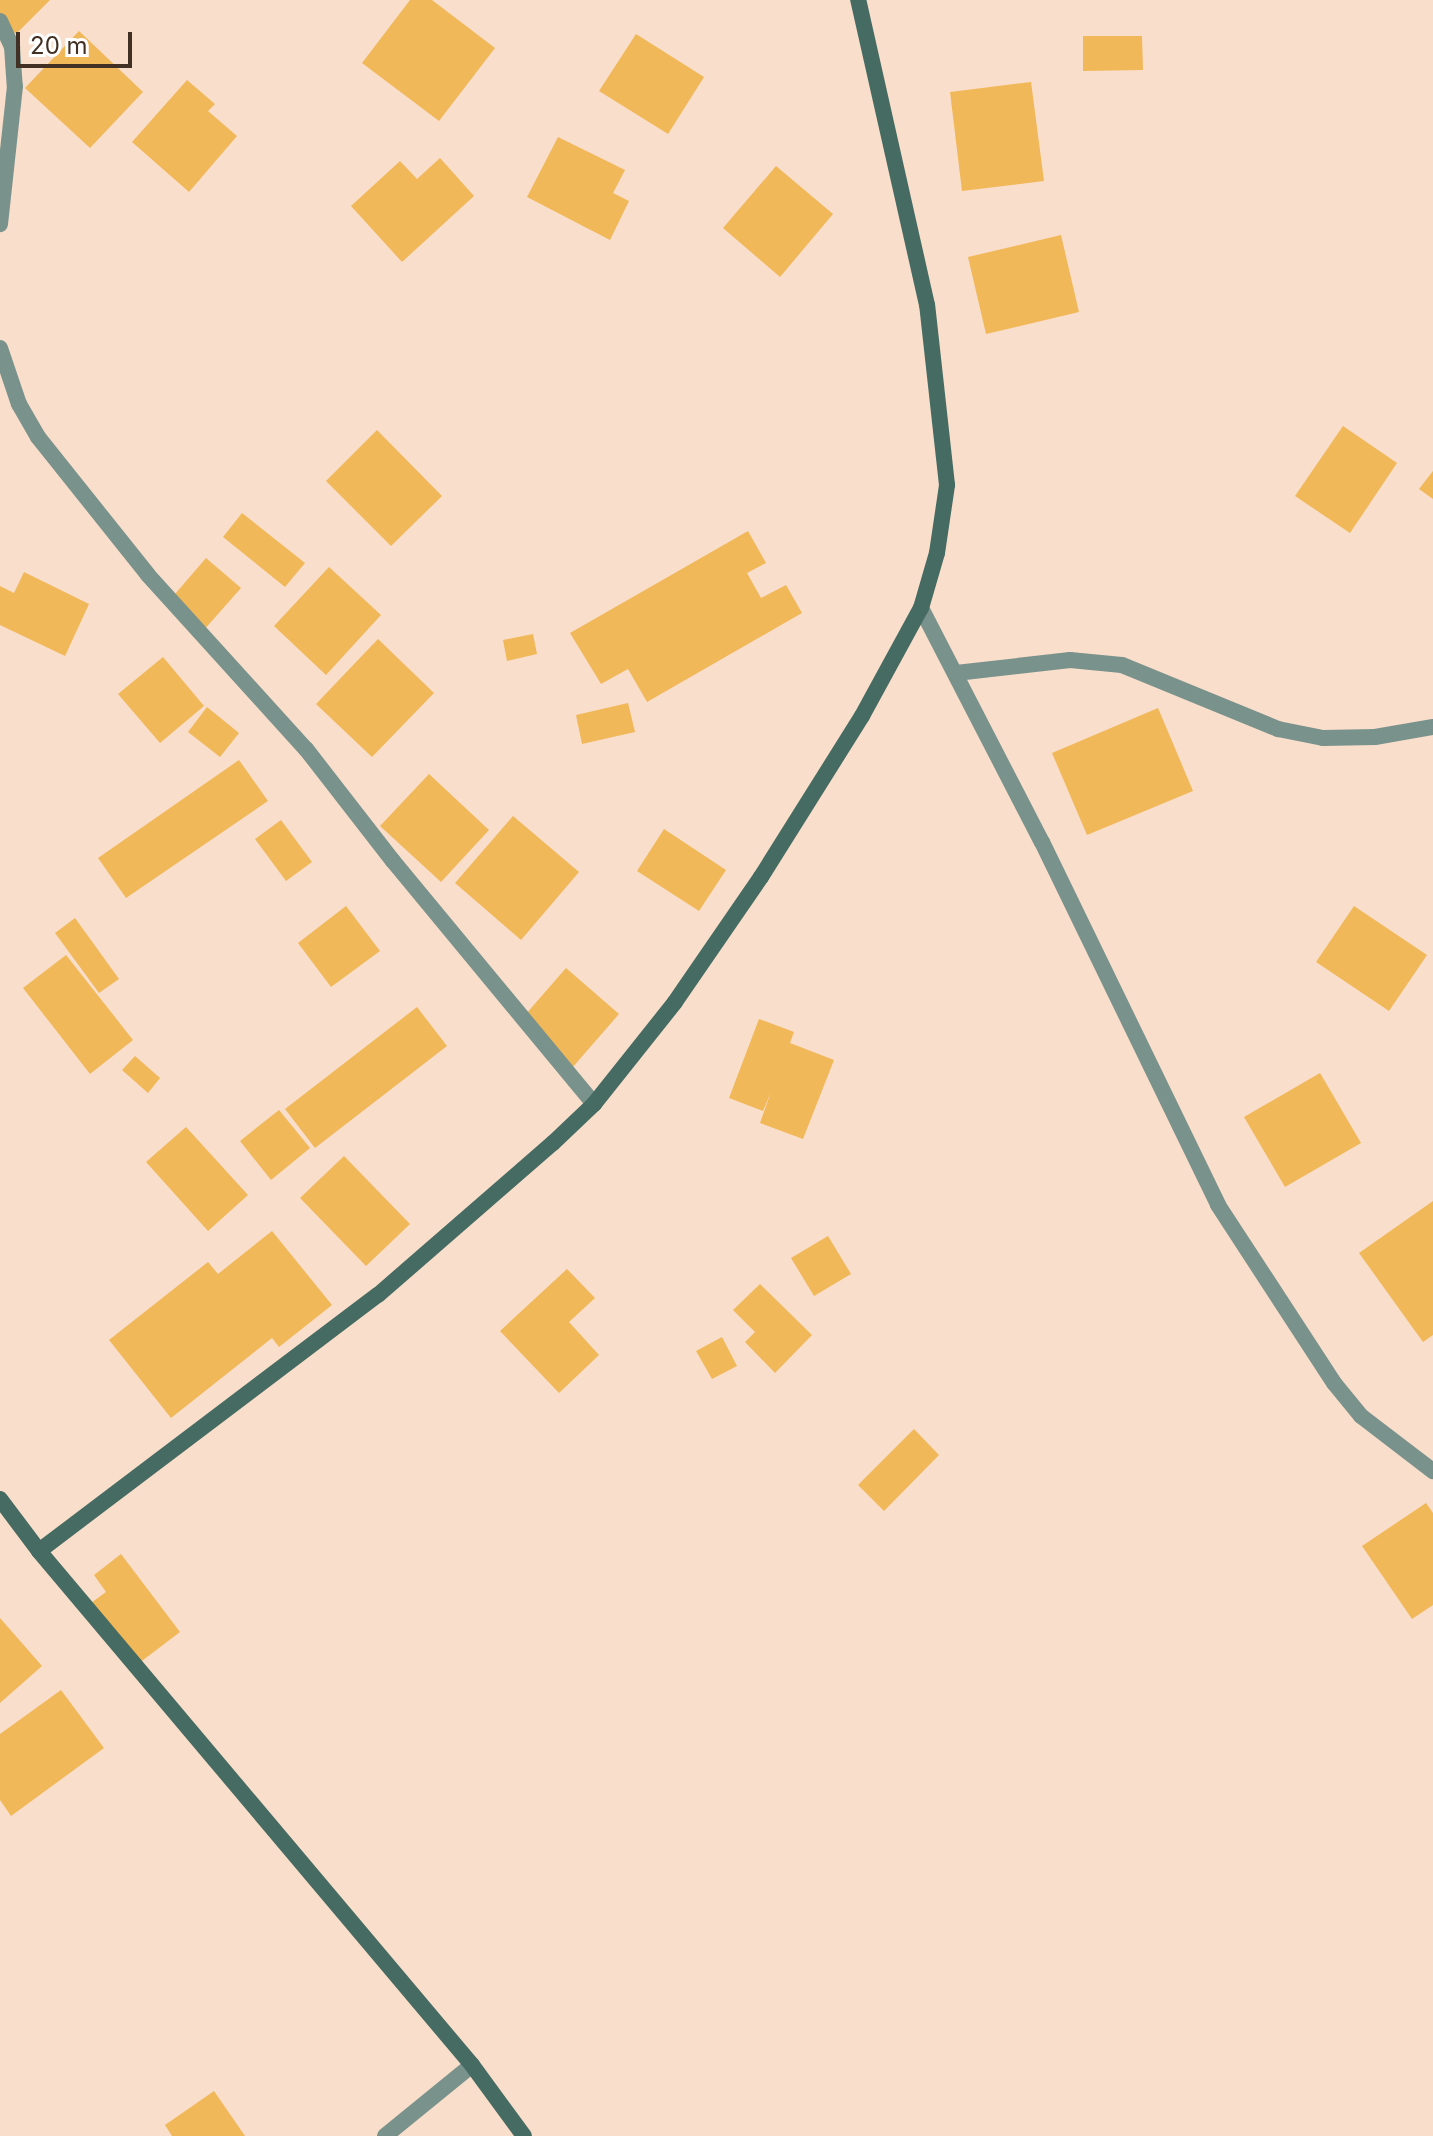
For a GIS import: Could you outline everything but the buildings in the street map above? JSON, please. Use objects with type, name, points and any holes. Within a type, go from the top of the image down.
[{"type":"street","points":[[39,1551],[378,1295],[594,1104],[675,1002],[761,877],[862,716],[921,608],[944,514],[945,456],[927,305],[858,0]]},
{"type":"street","points":[[0,21],[12,47],[15,86],[0,224]]},
{"type":"street","points":[[0,348],[19,404],[38,437],[148,575],[306,749],[393,861],[594,1104]]},
{"type":"street","points":[[921,608],[1218,1205],[1334,1383],[1361,1416],[1433,1471]]},
{"type":"street","points":[[956,673],[1070,660],[1122,665],[1278,729],[1323,738],[1375,737],[1433,727]]},
{"type":"street","points":[[0,1499],[39,1551],[472,2065],[524,2136]]},
{"type":"street","points":[[385,2136],[472,2065]]}]
